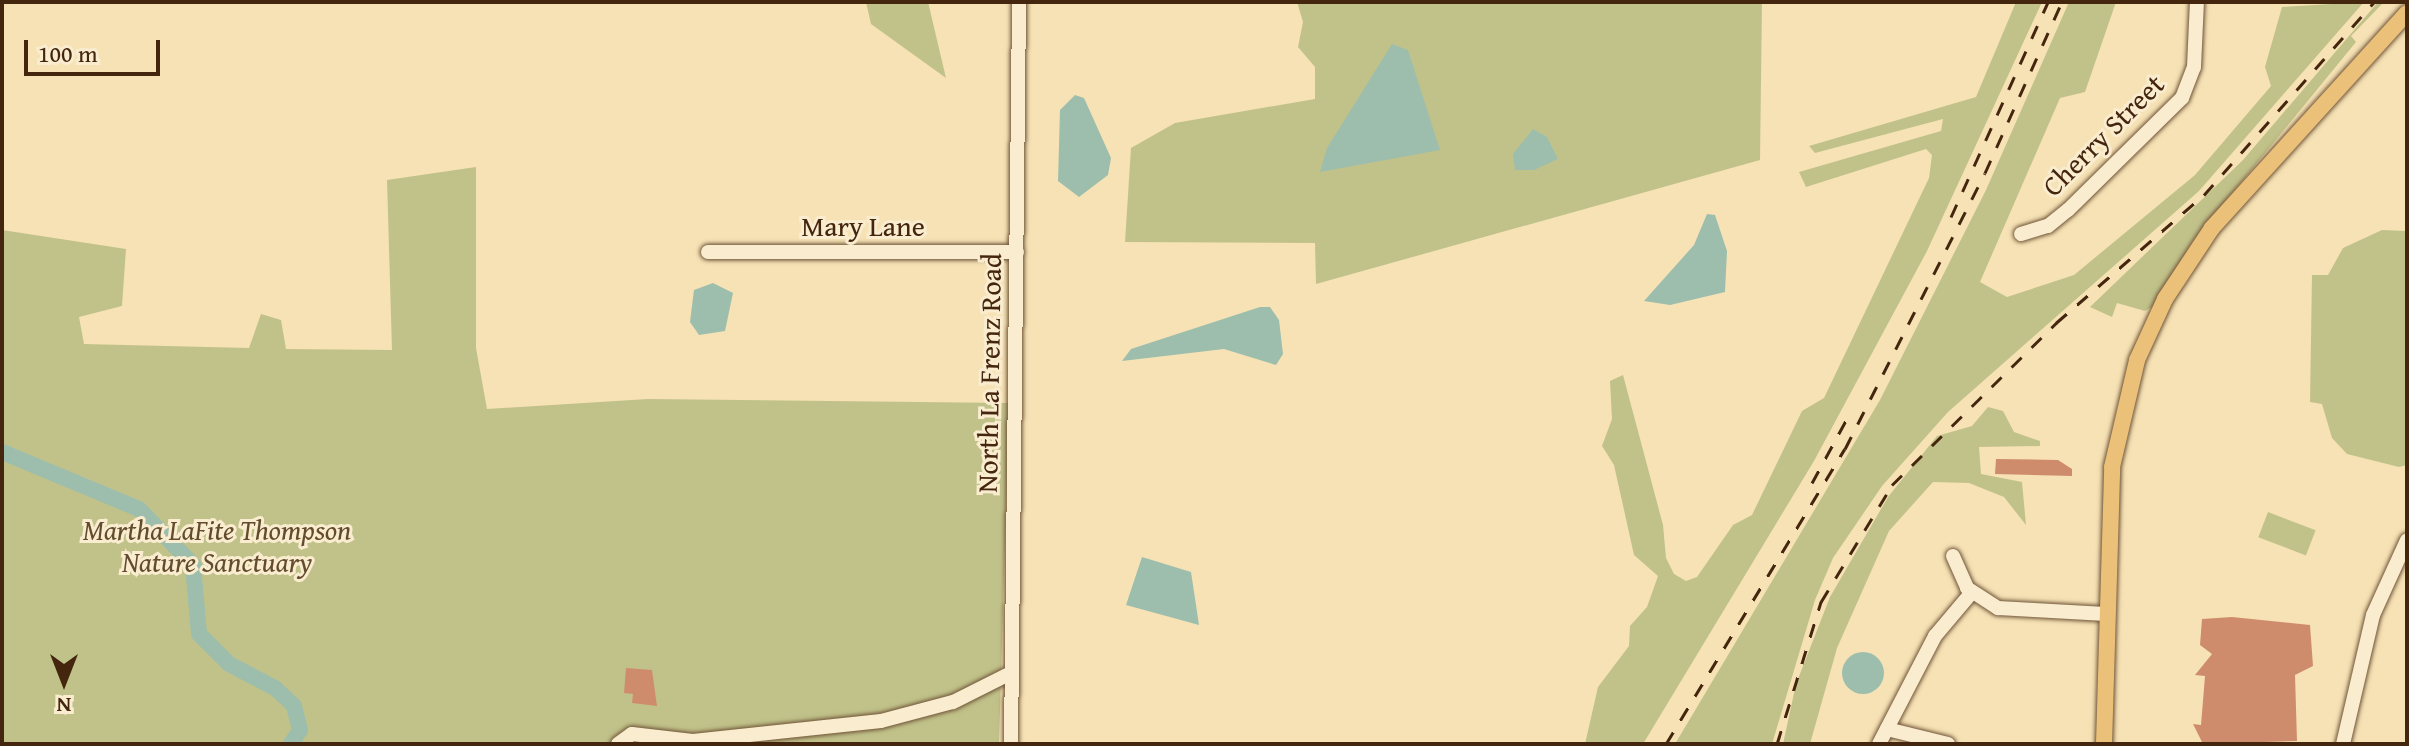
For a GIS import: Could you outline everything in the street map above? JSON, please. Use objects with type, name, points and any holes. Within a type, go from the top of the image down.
[{"type":"main road","points":[[2104,744],[2106,614],[2118,421],[2154,321],[2212,228],[2407,13]]},
{"type":"street","name":"North La Frenz Road","points":[[1011,744],[1019,2]]},
{"type":"street","name":"Cherry Street","points":[[2021,234],[2048,226],[2068,210],[2182,98],[2194,67],[2197,2]]},
{"type":"street","name":"Mary Lane","points":[[708,252],[1017,252]]},
{"type":"street","points":[[2343,744],[2373,615],[2407,540]]},
{"type":"street","points":[[1953,556],[1972,592],[2015,613],[2106,614]]},
{"type":"street","points":[[1879,744],[1935,636],[1972,592]]},
{"type":"street","points":[[618,744],[632,734],[692,742],[881,721],[953,702],[1011,673]]},
{"type":"street","points":[[1887,729],[1948,744]]},
{"type":"green space","points":[[866,2],[928,2],[946,78],[871,24]]},
{"type":"green space","points":[[1297,2],[1762,2],[1760,160],[1316,284],[1315,243],[1125,242],[1131,148],[1175,123],[1315,99],[1315,67],[1298,47],[1303,22]]},
{"type":"green space","points":[[2016,2],[2042,2],[1927,251],[1814,461],[1643,744],[1585,744],[1598,687],[1629,646],[1630,626],[1647,607],[1658,576],[1634,555],[1614,465],[1602,446],[1612,419],[1610,381],[1623,375],[1663,525],[1666,558],[1674,574],[1686,581],[1697,577],[1733,525],[1752,515],[1802,411],[1824,398],[1929,178],[1932,155],[1926,149],[1806,187],[1799,172],[1941,131],[1943,119],[1815,153],[1809,146],[1976,97]]},
{"type":"green space","points":[[2069,2],[2116,2],[2085,92],[2060,98],[1980,282],[2007,297],[2074,275],[2195,175],[2271,86],[2265,67],[2282,7],[2364,2],[2199,191],[1948,412],[1882,486],[1833,558],[1815,600],[1772,744],[1675,744],[1880,400],[1986,190]]},
{"type":"green space","points":[[2378,2],[2384,2],[2351,36],[2356,42],[2193,241],[2155,305],[2145,311],[2117,303],[2112,317],[2090,307],[2243,160]]},
{"type":"green space","name":"Martha LaFite Thompson Nature Sanctuary","points":[[476,167],[476,348],[487,409],[648,399],[1009,403],[999,744],[2,744],[2,230],[126,249],[122,306],[79,317],[84,344],[249,348],[261,314],[281,320],[286,349],[392,350],[387,180]]},
{"type":"green space","points":[[2382,230],[2407,231],[2407,465],[2399,467],[2347,454],[2332,438],[2322,404],[2310,402],[2312,275],[2328,275],[2343,248]]},
{"type":"green space","points":[[1988,407],[2003,411],[2014,432],[2040,441],[2040,446],[1979,447],[1981,474],[2022,482],[2026,525],[2004,497],[1969,483],[1933,482],[1889,531],[1837,648],[1810,744],[1783,744],[1796,684],[1830,597],[1888,497],[1937,436],[1972,426]]},
{"type":"green space","points":[[2268,512],[2316,530],[2306,555],[2258,537]]},
{"type":"shaded area","points":[[1392,44],[1408,50],[1440,150],[1320,172],[1327,148]]},
{"type":"shaded area","points":[[1075,95],[1084,98],[1111,158],[1108,175],[1079,197],[1058,181],[1060,110]]},
{"type":"shaded area","points":[[1533,129],[1547,137],[1558,159],[1534,170],[1515,170],[1513,154]]},
{"type":"shaded area","points":[[1707,214],[1715,215],[1727,251],[1725,292],[1670,305],[1644,301],[1694,245]]},
{"type":"shaded area","points":[[713,283],[733,293],[725,331],[699,335],[690,322],[694,290]]},
{"type":"shaded area","points":[[1260,307],[1270,307],[1279,320],[1283,354],[1276,365],[1224,349],[1122,361],[1131,349]]},
{"type":"shaded area","points":[[1142,557],[1191,572],[1199,625],[1126,605]]},
{"type":"shaded area","points":[[1863,652],[1878,658],[1884,673],[1878,688],[1863,694],[1848,688],[1842,673],[1848,658]]},
{"type":"building","points":[[1996,459],[2058,460],[2072,469],[2072,476],[1995,474]]},
{"type":"building","points":[[2232,617],[2310,625],[2313,666],[2295,675],[2297,741],[2203,744],[2193,724],[2201,725],[2205,676],[2195,675],[2212,654],[2200,645],[2202,619]]},
{"type":"building","points":[[626,668],[652,670],[657,706],[632,703],[633,694],[624,693]]},
{"type":"waterway","points":[[2,452],[139,509],[193,565],[199,634],[229,664],[275,688],[294,706],[300,730],[291,744]]},
{"type":"railway","points":[[1951,217],[2048,2]]},
{"type":"railway","points":[[1666,744],[1845,449],[1985,173],[2062,2]]},
{"type":"railway","points":[[1777,744],[1821,602],[1892,485],[2056,323],[2204,195],[2374,2]]},
{"type":"railway","points":[[1812,483],[1850,413]]}]
